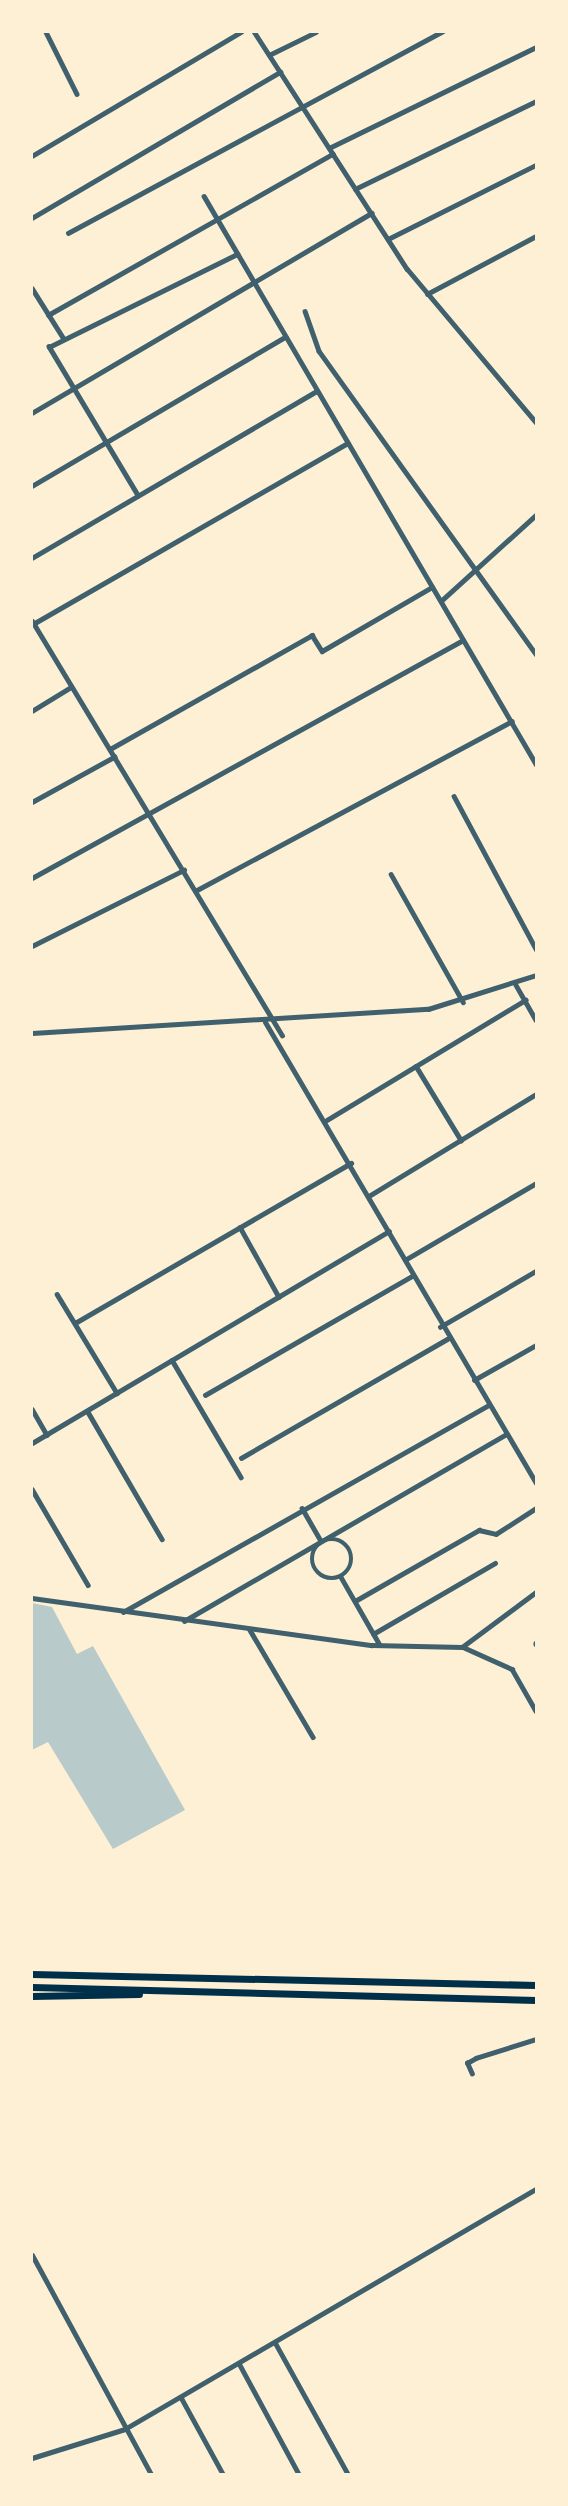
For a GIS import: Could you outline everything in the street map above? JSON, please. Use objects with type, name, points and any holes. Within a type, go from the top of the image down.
[{"type":"highway","points":[[32,1974],[422,1986],[537,1985]]},
{"type":"highway","points":[[32,1987],[421,2000],[537,2000]]},
{"type":"highway","points":[[32,1996],[165,1990]]},
{"type":"street","points":[[46,32],[77,94]]},
{"type":"street","points":[[32,156],[242,32]]},
{"type":"street","points":[[254,32],[388,239],[427,294],[537,423]]},
{"type":"street","points":[[269,55],[316,32]]},
{"type":"street","points":[[68,233],[300,103],[442,32]]},
{"type":"street","points":[[48,315],[218,221],[331,151],[537,47]]},
{"type":"street","points":[[32,218],[280,72]]},
{"type":"street","points":[[355,189],[537,101]]},
{"type":"street","points":[[388,239],[537,165]]},
{"type":"street","points":[[204,196],[537,764]]},
{"type":"street","points":[[32,413],[371,213]]},
{"type":"street","points":[[427,294],[537,236]]},
{"type":"street","points":[[138,496],[49,347],[237,254]]},
{"type":"street","points":[[32,288],[34,299],[64,339]]},
{"type":"street","points":[[306,311],[319,351],[537,654]]},
{"type":"street","points":[[32,486],[285,337]]},
{"type":"street","points":[[32,558],[317,391]]},
{"type":"street","points":[[348,443],[32,623],[197,890],[268,1022],[327,1119],[440,1327],[537,1483]]},
{"type":"street","points":[[440,601],[537,515]]},
{"type":"street","points":[[110,749],[312,635],[322,651],[432,587]]},
{"type":"street","points":[[32,878],[150,816],[463,639]]},
{"type":"street","points":[[32,711],[71,687]]},
{"type":"street","points":[[197,890],[512,721]]},
{"type":"street","points":[[32,802],[114,757]]},
{"type":"street","points":[[454,796],[537,949]]},
{"type":"street","points":[[32,946],[185,870]]},
{"type":"street","points":[[391,874],[463,1002]]},
{"type":"street","points":[[32,1033],[268,1022],[463,1002],[516,985],[537,975]]},
{"type":"street","points":[[516,985],[537,1020]]},
{"type":"street","points":[[327,1119],[525,1000]]},
{"type":"street","points":[[282,1044],[285,1020]]},
{"type":"street","points":[[268,1022],[282,1035]]},
{"type":"street","points":[[416,1066],[461,1140]]},
{"type":"street","points":[[369,1196],[537,1094]]},
{"type":"street","points":[[75,1323],[351,1163]]},
{"type":"street","points":[[404,1261],[537,1183]]},
{"type":"street","points":[[240,1227],[280,1298]]},
{"type":"street","points":[[32,1443],[389,1231]]},
{"type":"street","points":[[440,1327],[537,1271]]},
{"type":"street","points":[[205,1395],[412,1276]]},
{"type":"street","points":[[57,1294],[117,1393]]},
{"type":"street","points":[[241,1458],[447,1339]]},
{"type":"street","points":[[473,1380],[537,1345]]},
{"type":"street","points":[[172,1360],[241,1477]]},
{"type":"street","points":[[122,1613],[302,1508],[489,1405]]},
{"type":"street","points":[[32,1409],[47,1434]]},
{"type":"street","points":[[88,1412],[162,1539]]},
{"type":"street","points":[[184,1621],[506,1434]]},
{"type":"street","points":[[32,1489],[88,1585]]},
{"type":"street","points":[[302,1508],[321,1541]]},
{"type":"street","points":[[355,1601],[479,1530],[496,1534],[537,1508]]},
{"type":"street","points":[[321,1541],[334,1538],[350,1549],[350,1568],[341,1577]]},
{"type":"street","points":[[321,1541],[312,1559],[316,1572],[341,1577],[380,1645]]},
{"type":"street","points":[[373,1634],[495,1563]]},
{"type":"street","points":[[462,1647],[537,1592]]},
{"type":"street","points":[[32,1598],[122,1613],[380,1645],[462,1647],[512,1669],[537,1711]]},
{"type":"street","points":[[250,1630],[313,1737]]},
{"type":"street","points":[[472,2074],[467,2063],[476,2058],[537,2039]]},
{"type":"street","points":[[32,2458],[125,2429],[182,2399],[535,2193]]},
{"type":"street","points":[[32,2255],[151,2474]]},
{"type":"street","points":[[276,2344],[348,2474]]},
{"type":"street","points":[[240,2365],[299,2474]]},
{"type":"street","points":[[182,2399],[223,2474]]},
{"type":"shaded area","points":[[32,1603],[52,1607],[77,1654],[93,1646],[185,1810],[113,1849],[48,1742],[32,1750]]}]
